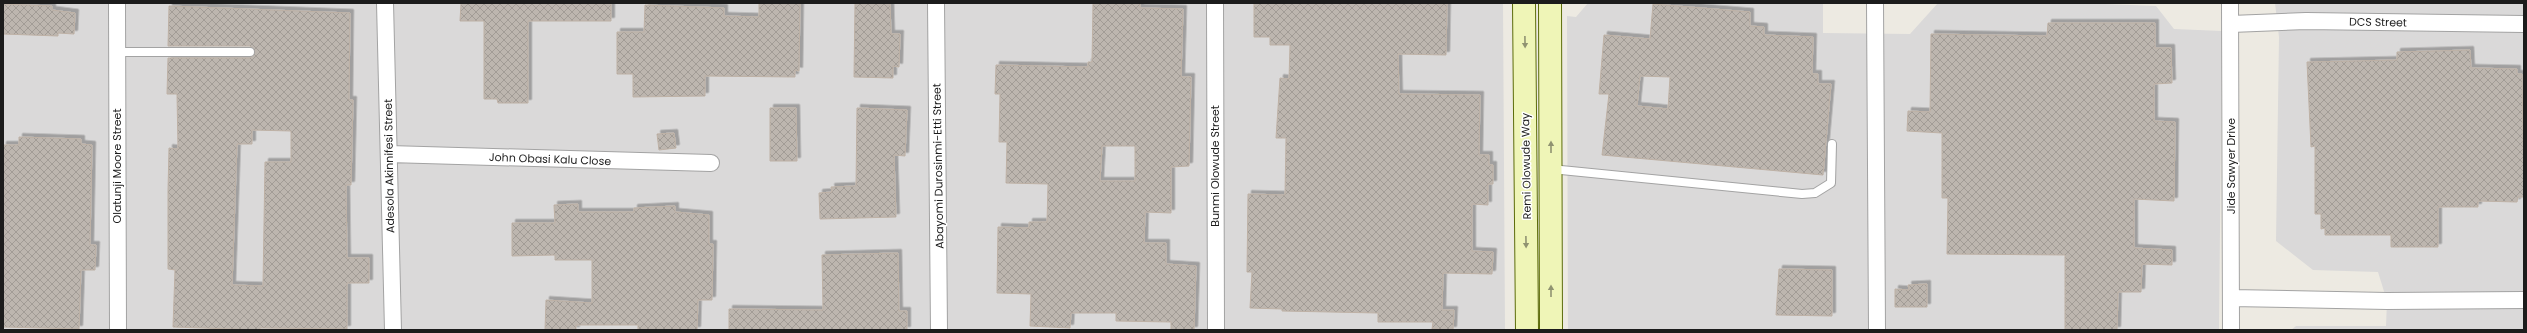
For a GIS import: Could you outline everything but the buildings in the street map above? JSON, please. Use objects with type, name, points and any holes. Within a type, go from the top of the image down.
[{"type":"main road","name":"Remi Olowude Way","points":[[1524,3],[1527,330]]},
{"type":"main road","points":[[1550,3],[1552,330]]},
{"type":"street","name":"Olatunji Moore Street","points":[[117,3],[118,330]]},
{"type":"street","name":"Adesola Akinnifesi Street","points":[[385,3],[393,330]]},
{"type":"street","name":"Abayomi Durosinmi-Etti Street","points":[[936,3],[939,330]]},
{"type":"street","name":"Bunmi Olowude Street","points":[[1215,3],[1216,330]]},
{"type":"street","points":[[1876,3],[1877,330]]},
{"type":"street","name":"Jide Sawyer Drive","points":[[2230,3],[2232,330]]},
{"type":"street","name":"DCS Street","points":[[2231,24],[2306,21],[2524,24]]},
{"type":"street","name":"John Obasi Kalu Close","points":[[389,154],[711,163]]},
{"type":"street","points":[[2231,298],[2387,301],[2524,300]]},
{"type":"lane","points":[[117,52],[250,52]]},
{"type":"lane","points":[[1551,169],[1802,194],[1815,193],[1831,183],[1832,144]]},
{"type":"shaded area","points":[[3,3],[1503,3],[1505,330],[3,330]]},
{"type":"shaded area","points":[[1588,3],[1823,3],[1823,33],[1910,34],[1938,3],[2080,3],[2156,6],[2174,29],[2222,31],[2219,330],[1568,330],[1567,16],[1576,17]]},
{"type":"shaded area","points":[[2275,3],[2524,3],[2524,330],[2291,330],[2296,326],[2386,326],[2387,301],[2378,272],[2313,270],[2276,241],[2279,37]]}]
